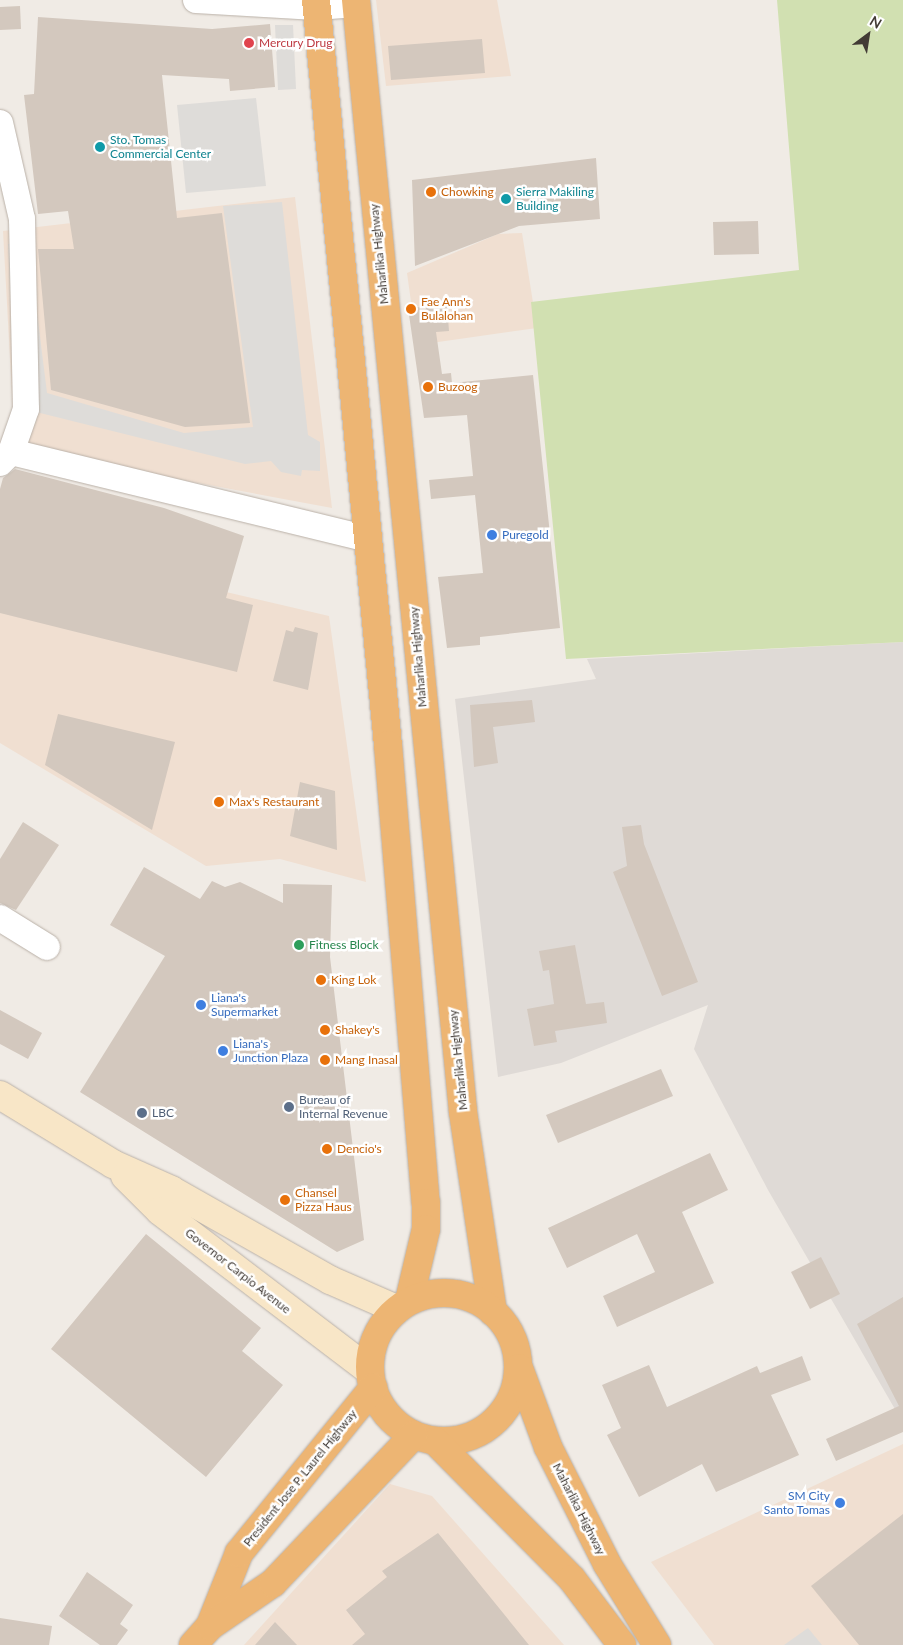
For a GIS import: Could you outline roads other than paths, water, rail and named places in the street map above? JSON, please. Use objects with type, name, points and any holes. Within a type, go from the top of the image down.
[{"type":"highway","name":"Maharlika Highway","points":[[357,2],[463,1112],[494,1312]]},
{"type":"highway","points":[[316,4],[369,539],[426,1203],[426,1229],[403,1305],[376,1335],[371,1379],[388,1416],[424,1438],[572,1578],[622,1645]]},
{"type":"highway","points":[[403,1305],[452,1293],[494,1312],[512,1337],[518,1364],[513,1396],[491,1425],[465,1438],[424,1438]]},
{"type":"highway","name":"Maharlika Highway","points":[[518,1364],[551,1454],[607,1564],[658,1645]]},
{"type":"highway","name":"President Jose P. Laurel Highway","points":[[202,1636],[238,1553],[371,1379]]},
{"type":"highway","name":"President Jose P. Laurel Highway","points":[[202,1636],[273,1583],[424,1438]]},
{"type":"main road","name":"Governor Carpio Avenue","points":[[0,1095],[113,1164],[171,1190],[330,1280],[403,1305]]},
{"type":"main road","name":"Governor Carpio Avenue","points":[[113,1164],[160,1211],[371,1379]]},
{"type":"street","points":[[196,0],[316,4],[357,2]]},
{"type":"street","points":[[0,123],[22,219],[26,409],[6,457],[369,539]]},
{"type":"street","points":[[0,918],[48,947]]},
{"type":"place","name":"Mercury Drug","points":[[249,43]]},
{"type":"place","name":"Sto. Tomas Commercial Center","points":[[100,147]]},
{"type":"place","name":"Chowking","points":[[431,192]]},
{"type":"place","name":"Sierra Makiling Building","points":[[506,199]]},
{"type":"place","name":"Fae Ann's Bulalohan","points":[[411,309]]},
{"type":"place","name":"Buzoog","points":[[428,387]]},
{"type":"place","name":"Puregold","points":[[492,535]]},
{"type":"place","name":"Max's Restaurant","points":[[219,802]]},
{"type":"place","name":"Fitness Block","points":[[299,945]]},
{"type":"place","name":"King Lok","points":[[321,980]]},
{"type":"place","name":"Liana's Supermarket","points":[[201,1005]]},
{"type":"place","name":"Shakey's","points":[[325,1030]]},
{"type":"place","name":"Liana's Junction Plaza","points":[[223,1051]]},
{"type":"place","name":"Mang Inasal","points":[[325,1060]]},
{"type":"place","name":"Bureau of Internal Revenue","points":[[289,1107]]},
{"type":"place","name":"LBC","points":[[142,1113]]},
{"type":"place","name":"Dencio's","points":[[327,1149]]},
{"type":"place","name":"Chansel Pizza Haus","points":[[285,1200]]},
{"type":"place","name":"SM City Santo Tomas","points":[[840,1503]]}]
